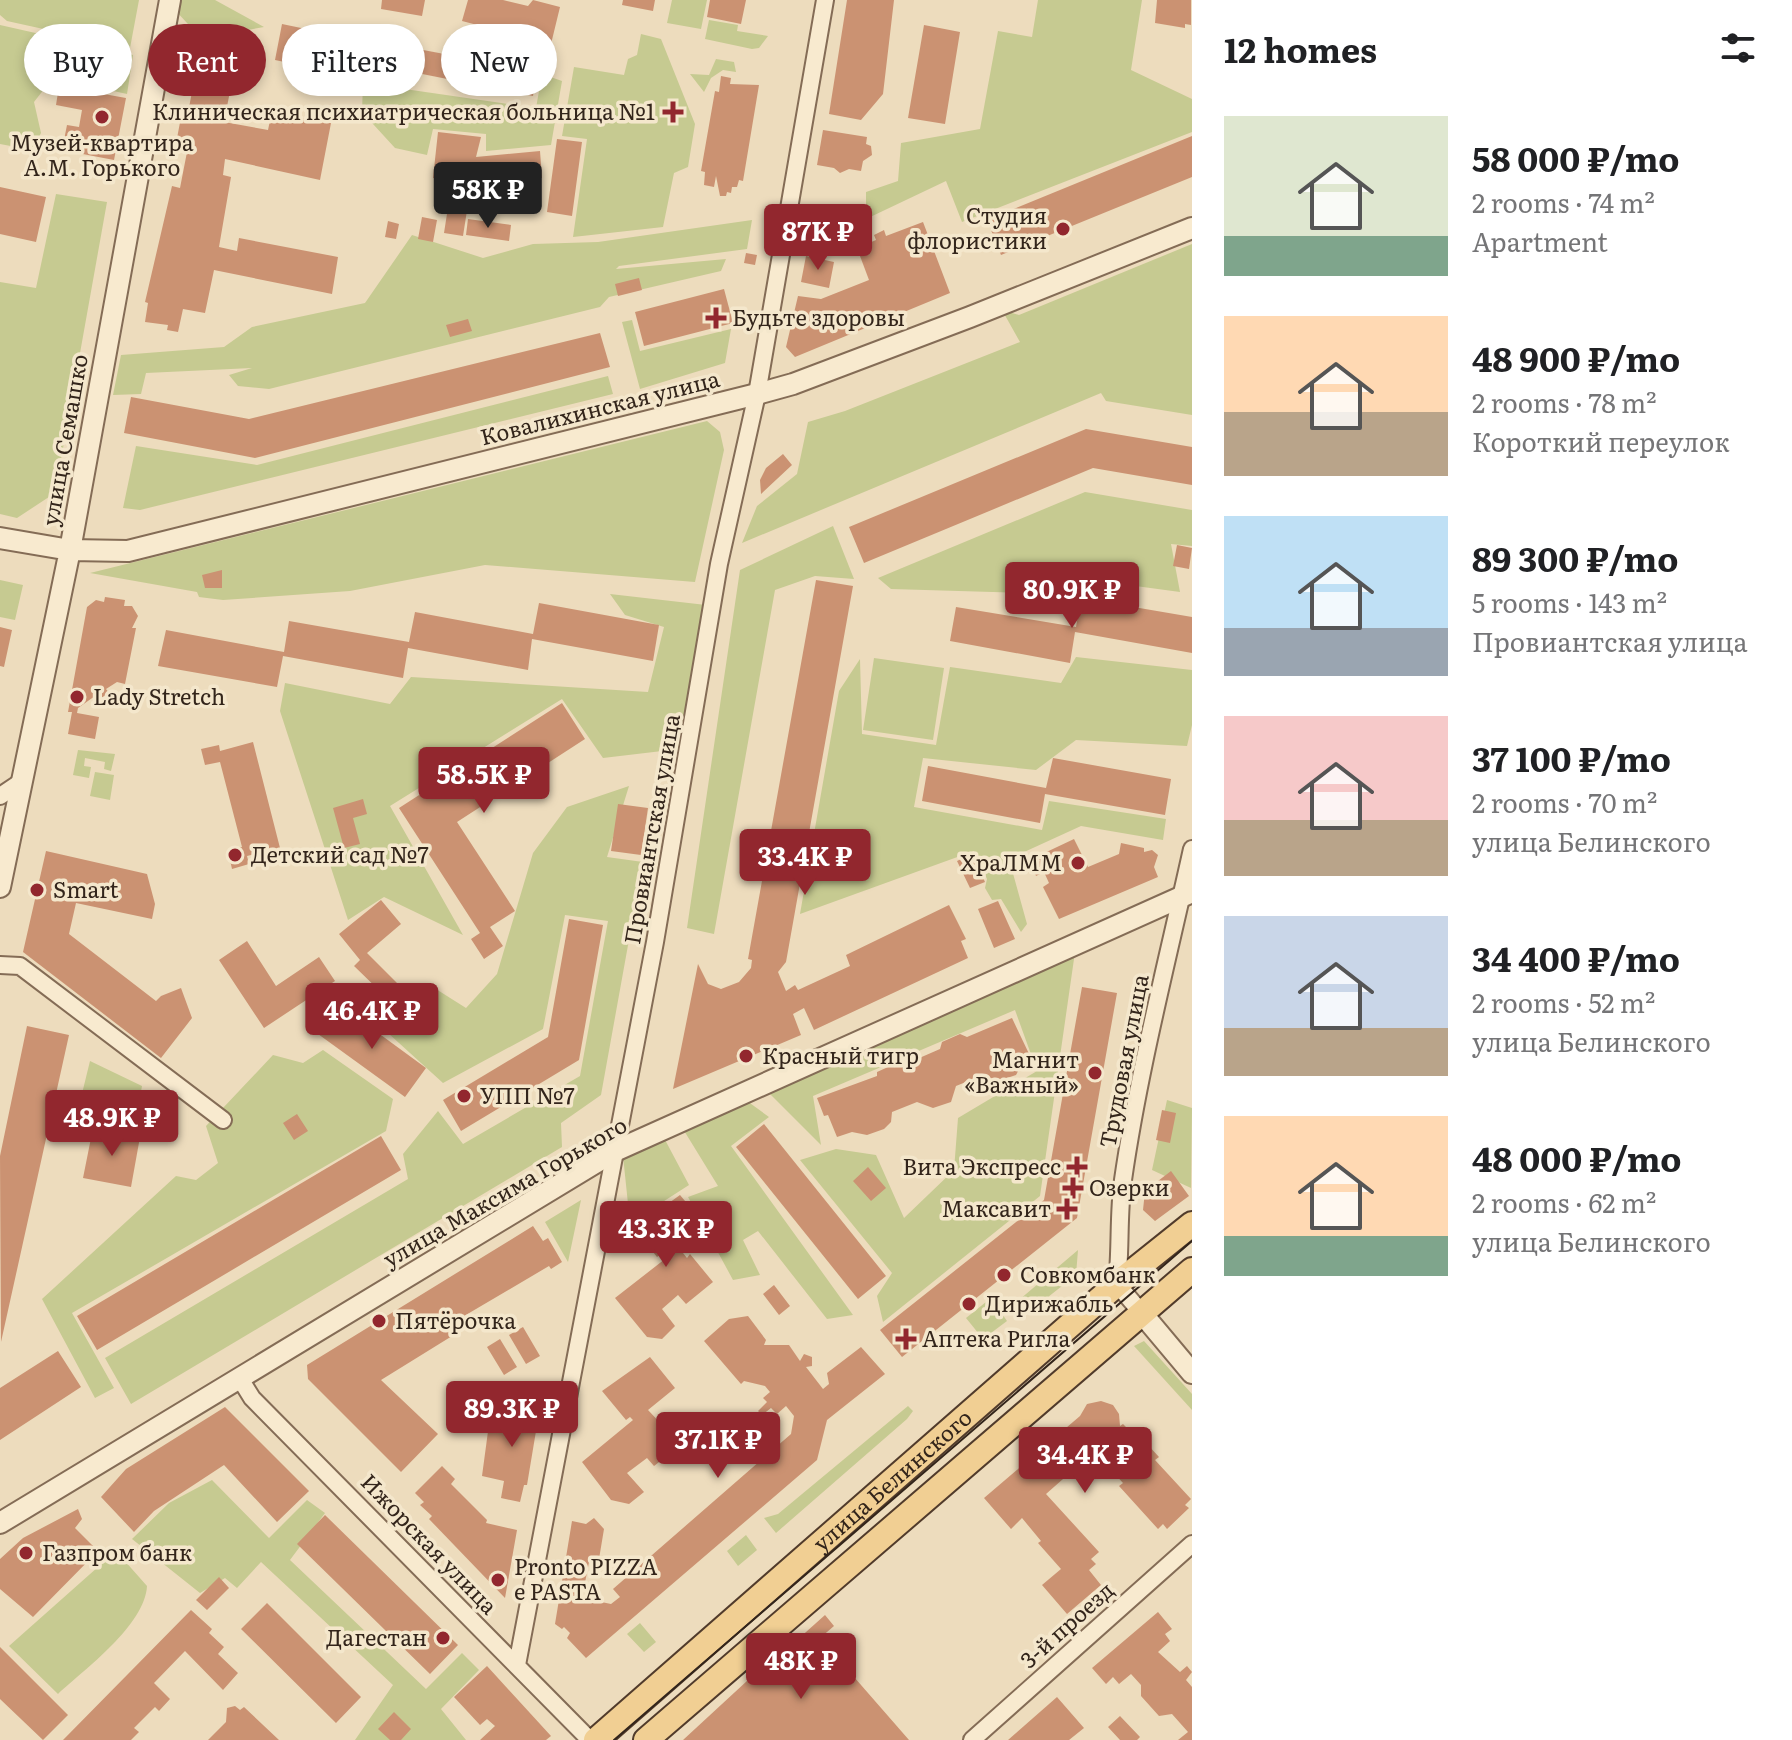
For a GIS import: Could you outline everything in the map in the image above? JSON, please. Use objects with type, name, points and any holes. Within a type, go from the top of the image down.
[{"type":"main road","name":"улица Белинского","points":[[596,1740],[1117,1284],[1192,1224]]},
{"type":"main road","name":"улица Белинского","points":[[646,1740],[1140,1311],[1192,1270]]},
{"type":"street","name":"улица Семашко","points":[[0,887],[70,550],[170,0]]},
{"type":"street","name":"Провиантская улица","points":[[517,1665],[655,942],[719,564],[757,394],[825,0]]},
{"type":"street","name":"Ковалихинская улица","points":[[0,538],[70,550],[128,551],[757,394],[793,384],[955,323],[1192,228]]},
{"type":"street","points":[[0,796],[21,782]]},
{"type":"street","name":"Трудовая улица","points":[[1117,1284],[1122,1246],[1122,1183],[1185,895],[1192,849]]},
{"type":"street","name":"улица Максима Горького","points":[[0,1523],[615,1151],[1185,895]]},
{"type":"street","points":[[0,965],[20,966],[223,1120]]},
{"type":"street","points":[[1117,1284],[1192,1373]]},
{"type":"street","name":"Ижорская улица","points":[[239,1377],[252,1398],[590,1740]]},
{"type":"street","name":"3-й проезд","points":[[972,1740],[1192,1544]]},
{"type":"green space","points":[[0,0],[139,0],[132,37],[132,24],[24,25],[7,21],[0,15]]},
{"type":"green space","points":[[176,0],[215,0],[259,24],[188,24],[174,9]]},
{"type":"green space","points":[[672,0],[707,0],[701,29],[667,23]]},
{"type":"green space","points":[[1038,0],[1142,0],[1131,70],[1192,99],[1192,132],[962,222],[946,181],[866,219],[866,192],[898,181],[901,143],[980,129],[998,31],[1032,37]]},
{"type":"green space","points":[[709,20],[738,25],[737,31],[768,36],[759,48],[752,49],[705,39]]},
{"type":"green space","points":[[0,25],[24,30],[24,96],[39,96],[34,102],[41,133],[32,150],[0,144]]},
{"type":"green space","points":[[641,34],[661,39],[695,124],[688,167],[674,173],[663,227],[573,237],[587,139],[562,136],[574,67],[624,75],[628,59],[637,55]]},
{"type":"green space","points":[[716,59],[734,62],[736,72],[723,70],[711,78],[704,92],[690,74],[709,75]]},
{"type":"green space","points":[[557,79],[562,81],[551,145],[486,151],[486,134],[433,129],[427,155],[395,148],[362,112],[363,96],[425,96],[425,92],[536,108],[538,96],[557,96]]},
{"type":"green space","points":[[56,194],[107,202],[55,493],[17,518],[0,514],[0,282],[36,288]]},
{"type":"green space","points":[[752,220],[747,249],[619,266],[616,269],[726,259],[721,271],[609,297],[600,307],[269,389],[238,386],[229,375],[252,368],[146,373],[141,394],[113,395],[121,355],[224,347],[252,327],[365,303],[412,235],[483,258],[533,244],[598,242]]},
{"type":"green space","points":[[1192,244],[1192,415],[1106,401],[1101,393],[742,543],[757,506],[797,474],[808,422],[845,411],[1020,342],[1002,310],[1019,315]]},
{"type":"green space","points":[[632,320],[640,351],[731,329],[725,363],[640,389],[622,322]]},
{"type":"green space","points":[[608,376],[613,394],[140,510],[123,508],[136,446],[257,465]]},
{"type":"green space","points":[[707,421],[720,432],[724,450],[695,582],[485,565],[350,591],[223,600],[199,597],[197,592],[90,573]]},
{"type":"green space","points":[[1085,492],[1192,510],[1192,546],[1171,544],[1180,592],[1091,580],[1056,594],[891,589],[878,578]]},
{"type":"green space","points":[[833,526],[854,579],[815,576],[775,590],[714,934],[687,928],[740,570]]},
{"type":"green space","points":[[0,580],[23,585],[15,620],[0,617]]},
{"type":"green space","points":[[610,594],[706,605],[679,749],[603,758],[562,699],[390,806],[463,935],[384,897],[348,920],[280,711],[285,683],[390,704],[411,677],[648,692],[664,627],[625,615]]},
{"type":"green space","points":[[1076,657],[1192,670],[1192,725],[1187,746],[1076,740],[1036,770],[923,758],[914,807],[1042,830],[1049,801],[1166,819],[1163,840],[1081,826],[1009,859],[1027,924],[1021,932],[1001,899],[992,900],[985,888],[987,879],[974,851],[800,914],[839,691],[860,659],[862,734],[936,745],[950,667],[1061,683]]},
{"type":"green space","points":[[874,658],[944,668],[933,740],[863,730]]},
{"type":"green space","points":[[78,750],[115,754],[111,771],[104,769],[105,762],[85,758],[84,766],[91,767],[89,778],[73,775]]},
{"type":"green space","points":[[95,772],[114,775],[110,800],[90,796]]},
{"type":"green space","points":[[629,786],[607,857],[643,862],[601,1095],[561,1123],[562,1147],[131,1404],[105,1358],[408,1179],[403,1154],[438,1111],[463,1144],[580,1076],[608,921],[565,915],[543,1029],[443,1083],[388,1033],[428,984],[466,1008],[497,974],[533,853],[567,807]]},
{"type":"green space","points":[[1075,952],[1040,1196],[883,1322],[877,1296],[892,1273],[800,1160],[836,1149],[876,1155],[904,1218],[954,1170],[958,1118],[1037,1071],[1015,1010],[813,1096],[821,1145],[767,1091]]},
{"type":"green space","points":[[323,1050],[393,1099],[386,1131],[72,1313],[114,1388],[95,1398],[42,1299],[176,1176],[196,1180],[218,1163],[206,1126],[273,1055],[303,1063]]},
{"type":"green space","points":[[90,1061],[142,1086],[135,1125],[77,1114]]},
{"type":"green space","points":[[1167,1100],[1192,1108],[1191,1188],[1152,1170]]},
{"type":"green space","points":[[747,1101],[769,1117],[731,1146],[853,1315],[827,1319],[758,1231],[743,1240],[760,1275],[733,1280],[688,1197],[718,1186],[683,1129]]},
{"type":"green space","points":[[663,1136],[689,1185],[630,1223],[623,1156]]},
{"type":"green space","points":[[581,1200],[568,1262],[545,1222]]},
{"type":"green space","points":[[1078,1250],[1076,1275],[1029,1312],[1012,1306]]},
{"type":"green space","points":[[991,1298],[1007,1321],[983,1339],[966,1318]]},
{"type":"green space","points":[[1144,1341],[1192,1394],[1192,1410],[1134,1346]]},
{"type":"green space","points":[[908,1406],[913,1411],[907,1419],[776,1533],[764,1518],[778,1514]]},
{"type":"green space","points":[[212,1480],[269,1538],[307,1500],[325,1513],[290,1560],[426,1689],[462,1653],[479,1670],[441,1709],[466,1740],[355,1740],[393,1685],[261,1562],[237,1588],[225,1578],[200,1593],[132,1539],[169,1503]]},
{"type":"green space","points":[[746,1535],[757,1550],[738,1566],[727,1551]]},
{"type":"green space","points":[[116,1551],[147,1586],[144,1601],[125,1631],[58,1694],[9,1646]]},
{"type":"green space","points":[[640,1623],[656,1642],[644,1652],[627,1634]]},
{"type":"building","points":[[382,0],[425,0],[422,16],[381,9]]},
{"type":"building","points":[[468,0],[503,0],[528,6],[533,0],[560,7],[556,24],[474,24],[462,21]]},
{"type":"building","points":[[623,0],[655,0],[653,11],[622,5]]},
{"type":"building","points":[[710,0],[746,0],[741,24],[707,17]]},
{"type":"building","points":[[847,0],[894,0],[883,94],[861,120],[829,114]]},
{"type":"building","points":[[1157,0],[1191,0],[1191,25],[1185,24],[1185,28],[1155,23]]},
{"type":"building","points":[[282,24],[282,61],[275,60]]},
{"type":"building","points":[[924,25],[960,32],[945,124],[908,118]]},
{"type":"building","points":[[425,50],[441,53],[441,78],[425,75]]},
{"type":"building","points":[[721,76],[731,78],[730,84],[759,85],[743,181],[739,180],[737,187],[732,187],[731,193],[727,192],[726,196],[720,196],[716,176],[714,187],[704,185],[705,172],[701,171],[715,91],[719,92]]},
{"type":"building","name":"Музей-квартира А.М. Горького","points":[[57,96],[126,98],[114,160],[62,150],[67,125],[79,127],[82,110],[56,105]]},
{"type":"building","points":[[191,96],[229,96],[224,122],[268,130],[273,106],[284,108],[283,114],[331,123],[320,180],[225,159],[223,175],[231,177],[219,247],[237,251],[239,238],[338,257],[332,294],[214,270],[205,313],[183,309],[178,332],[167,330],[168,325],[145,322],[148,303],[145,302],[172,186],[180,188],[187,152],[175,149],[181,117],[187,118]]},
{"type":"building","points":[[823,130],[867,137],[866,144],[871,146],[872,155],[863,161],[861,171],[849,169],[840,173],[834,168],[817,165]]},
{"type":"building","points":[[438,132],[481,137],[476,157],[540,151],[542,178],[479,184],[433,178]]},
{"type":"building","points":[[1192,136],[1192,177],[1001,255],[987,220]]},
{"type":"building","points":[[557,139],[582,142],[572,216],[547,212]]},
{"type":"building","points":[[0,187],[46,197],[36,242],[0,234]]},
{"type":"building","points":[[449,201],[468,204],[463,236],[444,233]]},
{"type":"building","points":[[422,217],[437,220],[433,242],[418,239]]},
{"type":"building","points":[[468,219],[511,225],[509,241],[466,235]]},
{"type":"building","points":[[388,221],[399,224],[396,239],[385,237]]},
{"type":"building","points":[[923,222],[950,293],[795,357],[786,347],[798,296],[821,299],[869,280],[857,248],[876,240],[874,235],[884,230],[886,236]]},
{"type":"building","points":[[746,253],[757,255],[755,265],[744,263]]},
{"type":"building","points":[[806,256],[834,262],[829,288],[801,282]]},
{"type":"building","points":[[639,278],[642,290],[618,296],[615,284]]},
{"type":"building","points":[[724,289],[733,323],[644,346],[635,312]]},
{"type":"building","points":[[468,319],[472,331],[450,337],[446,325]]},
{"type":"building","points":[[600,333],[610,367],[255,458],[124,433],[131,397],[249,419]]},
{"type":"building","points":[[1086,429],[1192,447],[1192,485],[1093,468],[864,563],[849,527]]},
{"type":"building","points":[[783,454],[792,465],[761,494],[760,480],[766,468]]},
{"type":"building","points":[[1177,545],[1192,548],[1189,569],[1173,566]]},
{"type":"building","points":[[222,570],[222,588],[205,588],[202,575]]},
{"type":"building","points":[[816,580],[853,586],[786,962],[778,972],[786,991],[795,985],[798,990],[850,966],[846,955],[949,905],[966,939],[961,941],[968,958],[814,1030],[804,1008],[793,1014],[801,1035],[673,1089],[698,964],[708,984],[721,989],[739,982],[751,968],[752,960],[748,959]]},
{"type":"building","points":[[105,597],[125,600],[124,606],[132,606],[138,616],[132,628],[136,628],[125,684],[117,682],[106,689],[109,693],[98,700],[95,696],[78,708],[77,713],[99,717],[95,739],[68,734],[72,712],[68,712],[87,607],[96,600],[104,602]]},
{"type":"building","points":[[1081,598],[1192,617],[1192,653],[1075,632],[1070,663],[950,641],[956,607],[1076,627]]},
{"type":"building","points":[[539,603],[659,625],[653,661],[532,639],[528,670],[408,648],[403,678],[283,656],[277,687],[158,666],[166,630],[284,652],[289,621],[409,642],[415,612],[533,634]]},
{"type":"building","points":[[0,627],[12,630],[4,667],[0,666]]},
{"type":"building","points":[[562,703],[585,739],[457,822],[515,911],[490,927],[503,946],[484,959],[471,939],[480,933],[399,808]]},
{"type":"building","points":[[253,742],[280,848],[247,856],[249,864],[232,869],[228,851],[242,847],[220,762],[205,765],[201,749],[219,745],[220,751]]},
{"type":"building","points":[[1053,758],[1171,779],[1165,815],[1045,794],[1040,823],[922,801],[928,766],[1046,788]]},
{"type":"building","points":[[363,799],[367,814],[353,818],[360,844],[344,848],[333,808]]},
{"type":"building","points":[[618,804],[648,808],[641,855],[611,851]]},
{"type":"building","points":[[1074,839],[1088,867],[1119,854],[1121,843],[1144,848],[1144,852],[1152,850],[1158,855],[1154,867],[1158,877],[1059,919],[1043,887],[1049,883],[1044,872],[1036,876],[1032,865],[1040,861],[1038,856]]},
{"type":"building","points":[[46,851],[147,874],[155,904],[152,919],[76,903],[69,934],[156,1001],[181,988],[192,1018],[161,1058],[23,952]]},
{"type":"building","points":[[972,854],[985,882],[970,888],[957,861]]},
{"type":"building","points":[[381,900],[401,924],[367,953],[398,984],[385,996],[354,966],[360,960],[339,934]]},
{"type":"building","points":[[998,901],[1015,939],[994,948],[978,909]]},
{"type":"building","points":[[569,919],[603,925],[579,1060],[461,1131],[443,1100],[548,1037]]},
{"type":"building","points":[[247,941],[276,986],[319,957],[335,981],[264,1028],[219,960]]},
{"type":"building","points":[[1082,987],[1117,993],[1077,1218],[902,1357],[880,1330],[1044,1200]]},
{"type":"building","points":[[340,1005],[426,1068],[405,1097],[318,1034]]},
{"type":"building","points":[[1012,1018],[1031,1058],[1024,1060],[1016,1075],[998,1081],[983,1075],[956,1086],[951,1102],[933,1108],[917,1102],[892,1112],[891,1122],[884,1129],[867,1135],[852,1132],[837,1137],[828,1115],[824,1116],[817,1098],[877,1076],[877,1072],[897,1063],[901,1066],[940,1049],[942,1042],[960,1034],[967,1037]]},
{"type":"building","points":[[27,1026],[69,1035],[1,1342],[0,1156]]},
{"type":"building","points":[[1162,1110],[1176,1113],[1170,1143],[1156,1140]]},
{"type":"building","points":[[297,1114],[308,1131],[294,1140],[283,1123]]},
{"type":"building","points":[[764,1124],[886,1276],[858,1299],[736,1147]]},
{"type":"building","points":[[93,1128],[140,1137],[131,1187],[83,1178]]},
{"type":"building","points":[[381,1136],[401,1170],[97,1350],[77,1316]]},
{"type":"building","points":[[868,1167],[886,1188],[871,1201],[853,1181]]},
{"type":"building","points":[[1171,1171],[1189,1196],[1155,1221],[1143,1210],[1145,1191]]},
{"type":"building","points":[[680,1195],[706,1226],[679,1248],[687,1258],[690,1254],[713,1282],[686,1304],[678,1295],[662,1309],[675,1326],[662,1339],[647,1337],[615,1298],[665,1259],[661,1254],[657,1257],[634,1228]]},
{"type":"building","points":[[533,1226],[543,1241],[548,1238],[562,1262],[551,1269],[549,1266],[459,1319],[465,1328],[381,1380],[438,1434],[401,1472],[308,1379],[307,1365]]},
{"type":"building","points":[[774,1285],[790,1306],[779,1315],[763,1294]]},
{"type":"building","points":[[748,1316],[766,1340],[764,1345],[789,1345],[800,1361],[804,1354],[812,1357],[812,1366],[806,1367],[823,1389],[829,1384],[827,1373],[861,1347],[885,1374],[827,1420],[817,1460],[586,1658],[567,1638],[570,1633],[555,1624],[572,1521],[586,1524],[594,1518],[604,1529],[599,1559],[590,1557],[582,1598],[611,1604],[620,1597],[613,1589],[791,1434],[794,1416],[786,1406],[777,1414],[771,1408],[762,1415],[758,1411],[767,1402],[763,1398],[770,1392],[765,1386],[744,1381],[741,1384],[704,1341],[729,1319]]},
{"type":"building","points":[[523,1327],[540,1356],[526,1364],[509,1335]]},
{"type":"building","points":[[500,1339],[517,1367],[504,1375],[487,1347]]},
{"type":"building","points":[[58,1351],[81,1387],[0,1440],[0,1388]]},
{"type":"building","points":[[650,1357],[675,1388],[648,1410],[681,1445],[654,1466],[647,1458],[627,1473],[644,1492],[629,1504],[611,1500],[582,1462],[633,1420],[630,1417],[626,1420],[602,1391]]},
{"type":"building","points":[[537,1397],[533,1424],[537,1425],[527,1485],[524,1485],[520,1502],[501,1498],[504,1481],[482,1476],[489,1424],[496,1425],[517,1403]]},
{"type":"building","points":[[1101,1401],[1113,1405],[1119,1414],[1120,1426],[1123,1424],[1133,1434],[1136,1432],[1159,1457],[1155,1460],[1191,1499],[1185,1505],[1189,1508],[1167,1529],[1163,1524],[1158,1529],[1119,1486],[1123,1483],[1103,1461],[1106,1458],[1097,1449],[1046,1494],[1099,1552],[1091,1559],[1096,1564],[1089,1570],[1101,1585],[1067,1614],[1042,1585],[1061,1569],[1038,1543],[1041,1541],[1022,1518],[1011,1529],[984,1498],[1080,1416],[1087,1404]]},
{"type":"building","points":[[225,1407],[309,1491],[277,1522],[224,1465],[154,1511],[134,1532],[101,1497],[126,1469]]},
{"type":"building","points":[[442,1466],[455,1479],[451,1484],[487,1520],[486,1523],[517,1530],[505,1598],[429,1519],[432,1516],[420,1505],[424,1502],[415,1493]]},
{"type":"building","points":[[78,1509],[82,1519],[75,1528],[98,1551],[33,1617],[0,1589],[0,1559],[23,1538]]},
{"type":"building","points":[[325,1515],[458,1645],[430,1674],[297,1544]]},
{"type":"building","points":[[219,1577],[229,1588],[207,1610],[196,1600]]},
{"type":"building","points":[[267,1603],[361,1697],[336,1723],[241,1629]]},
{"type":"building","points":[[191,1610],[212,1629],[209,1633],[224,1647],[218,1654],[238,1673],[223,1690],[185,1651],[154,1683],[170,1699],[159,1711],[155,1707],[134,1728],[139,1732],[131,1740],[63,1740]]},
{"type":"building","points":[[1158,1612],[1172,1629],[1165,1634],[1170,1641],[1158,1652],[1180,1672],[1187,1666],[1192,1672],[1186,1680],[1192,1687],[1192,1740],[1178,1740],[1188,1732],[1172,1714],[1159,1716],[1141,1696],[1141,1685],[1131,1674],[1119,1684],[1113,1677],[1106,1684],[1092,1668]]},
{"type":"building","points":[[825,1615],[834,1626],[820,1638],[909,1740],[683,1740],[787,1644],[787,1649]]},
{"type":"building","points":[[0,1647],[68,1715],[43,1740],[0,1699]]},
{"type":"building","points":[[487,1666],[551,1736],[546,1740],[480,1740],[495,1726],[487,1719],[480,1725],[454,1697]]},
{"type":"building","points":[[1057,1697],[1084,1728],[1069,1740],[1008,1740]]},
{"type":"building","points":[[235,1706],[240,1710],[244,1707],[279,1740],[208,1740],[226,1722],[227,1708]]},
{"type":"building","points":[[394,1712],[411,1729],[401,1740],[390,1740],[378,1729]]},
{"type":"building","points":[[1120,1716],[1140,1737],[1137,1740],[1120,1740],[1108,1727]]},
{"type":"tram line","points":[[614,1740],[1192,1241]]},
{"type":"place","name":"Клиническая психиатрическая больница №1","points":[[673,112]]},
{"type":"place","name":"Музей-квартира А.М. Горького","points":[[102,117]]},
{"type":"place","name":"Студия флористики","points":[[1063,229]]},
{"type":"place","name":"Будьте здоровы","points":[[716,318]]},
{"type":"place","name":"Lady Stretch","points":[[77,697]]},
{"type":"place","name":"Детский сад №7","points":[[235,855]]},
{"type":"place","name":"ХраЛММ","points":[[1078,863]]},
{"type":"place","name":"Smart","points":[[37,890]]},
{"type":"place","name":"Красный тигр","points":[[746,1056]]},
{"type":"place","name":"Магнит «Важный»","points":[[1095,1073]]},
{"type":"place","name":"УПП №7","points":[[464,1096]]},
{"type":"place","name":"Вита Экспресс","points":[[1077,1167]]},
{"type":"place","name":"Озерки","points":[[1073,1188]]},
{"type":"place","name":"Максавит","points":[[1067,1209]]},
{"type":"place","name":"Совкомбанк","points":[[1004,1275]]},
{"type":"place","name":"Дирижабль","points":[[969,1304]]},
{"type":"place","name":"Пятёрочка","points":[[379,1321]]},
{"type":"place","name":"Аптека Ригла","points":[[906,1339]]},
{"type":"place","name":"Газпром банк","points":[[26,1553]]},
{"type":"place","name":"Pronto PIZZA e PASTA","points":[[498,1580]]},
{"type":"place","name":"Дагестан","points":[[443,1638]]}]
